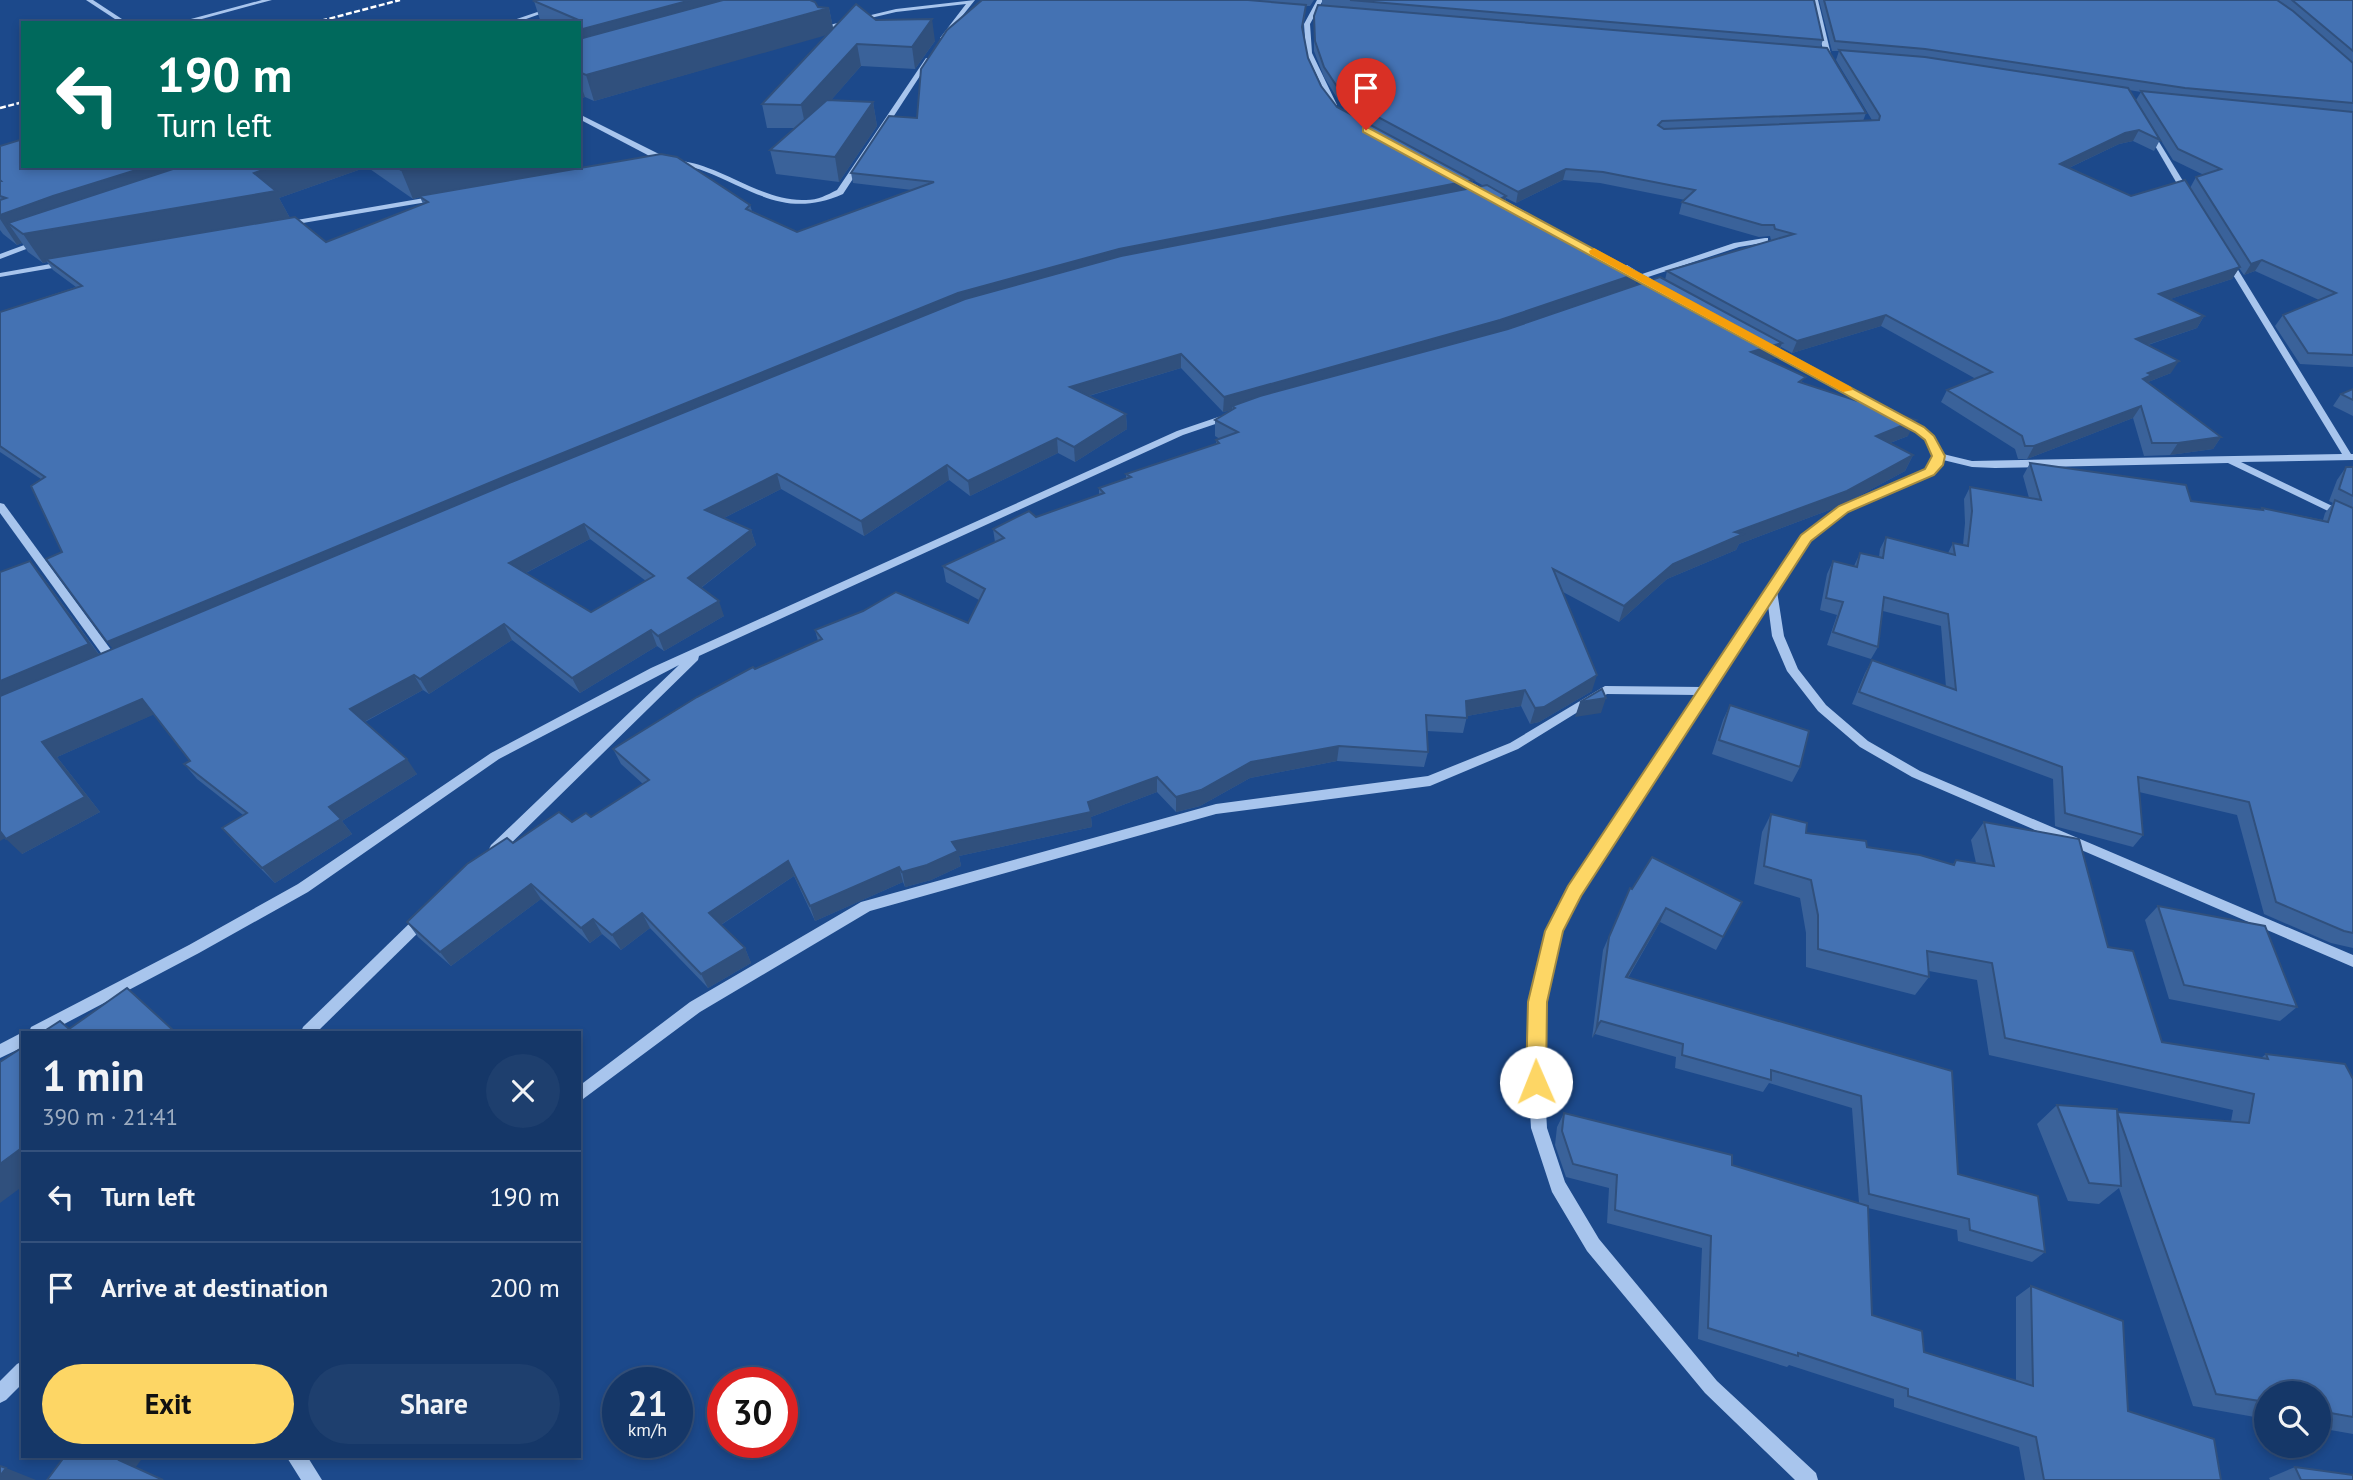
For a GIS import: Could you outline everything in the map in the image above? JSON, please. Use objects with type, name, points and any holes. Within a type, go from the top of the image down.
[{"type":"street","points":[[89,0],[122,21]]},
{"type":"street","points":[[188,21],[269,0]]},
{"type":"street","points":[[1320,0],[1307,24],[1309,53],[1328,97],[1341,114]]},
{"type":"street","points":[[1815,0],[1826,55],[1833,65]]},
{"type":"street","points":[[824,27],[885,12],[971,1]]},
{"type":"street","points":[[581,117],[664,160],[696,166],[759,195],[790,202],[810,203],[830,198],[840,192],[971,1]]},
{"type":"street","points":[[515,21],[564,6]]},
{"type":"street","points":[[1299,10],[1326,12]]},
{"type":"street","points":[[1813,54],[1838,56]]},
{"type":"street","points":[[2142,119],[2192,201]]},
{"type":"street","points":[[652,162],[664,160]]},
{"type":"street","points":[[1451,174],[1605,257]]},
{"type":"street","points":[[1473,196],[1487,193]]},
{"type":"street","points":[[271,227],[449,196]]},
{"type":"street","points":[[0,257],[50,239]]},
{"type":"street","points":[[1640,276],[1737,245],[1765,240]]},
{"type":"street","points":[[2220,247],[2351,457]]},
{"type":"street","points":[[0,275],[81,260]]},
{"type":"street","points":[[1617,264],[1668,293]]},
{"type":"street","points":[[1643,290],[1656,286]]},
{"type":"street","points":[[1751,338],[1920,429],[1930,438],[1939,456],[1930,472],[1844,509],[1806,538],[1574,891],[1554,931],[1537,1002],[1535,1059],[1539,1128],[1558,1186],[1593,1245],[1712,1387],[1809,1480]]},
{"type":"street","points":[[38,1031],[303,888],[495,756],[701,650],[1168,438],[1242,411]]},
{"type":"street","points":[[1939,456],[1972,464],[1995,465],[2351,457]]},
{"type":"street","points":[[2228,460],[2353,520]]},
{"type":"street","points":[[0,506],[113,661]]},
{"type":"street","points":[[1772,591],[1778,636],[1793,671],[1822,708],[1864,744],[1916,774],[2353,961]]},
{"type":"street","points":[[485,859],[701,650]]},
{"type":"street","points":[[100,666],[125,656]]},
{"type":"street","points":[[581,1093],[695,1007],[866,906],[1216,809],[1430,781],[1514,746],[1605,690],[1706,691]]},
{"type":"street","points":[[309,1031],[436,906]]},
{"type":"street","points":[[0,1051],[21,1041]]},
{"type":"street","points":[[9,1391],[21,1373]]},
{"type":"street","points":[[296,1458],[313,1480]]},
{"type":"building","points":[[691,0],[581,29],[581,21],[570,21],[576,19],[534,1]]},
{"type":"building","points":[[723,0],[810,0],[818,7],[829,8],[586,75],[581,73],[581,38]]},
{"type":"building","points":[[982,0],[1248,0],[1306,5],[1302,27],[1308,58],[1321,86],[1337,107],[1473,180],[1119,249],[958,293],[506,476],[107,642],[46,559],[62,552],[31,486],[45,477],[0,446],[0,312],[82,286],[46,259],[295,217],[326,242],[428,202],[419,196],[661,154],[677,157],[750,205],[746,209],[797,232],[934,182],[851,173],[889,116],[917,118],[921,69],[947,30]]},
{"type":"building","points":[[1350,0],[1814,0],[1823,40]]},
{"type":"building","points":[[1824,0],[2277,0],[2353,63],[2353,103],[2185,88],[1925,49],[1835,41]]},
{"type":"building","points":[[2292,0],[2353,0],[2353,51]]},
{"type":"building","points":[[856,4],[876,20],[932,19],[912,47],[857,44],[801,105],[762,104]]},
{"type":"building","points":[[1318,5],[1827,48],[1866,113],[1662,121],[1658,125],[1664,129],[1879,120],[1880,116],[1839,50],[1925,57],[2128,88],[2160,140],[2139,130],[2125,133],[2060,164],[2131,196],[2185,180],[2240,267],[2159,294],[2204,316],[2136,339],[2179,361],[2148,373],[2152,375],[2143,379],[2221,437],[2178,443],[2152,443],[2141,406],[2034,446],[2025,446],[2022,436],[1947,390],[1992,372],[1886,315],[1797,341],[1667,271],[1794,234],[1775,229],[1774,225],[1762,225],[1682,202],[1695,190],[1603,172],[1566,169],[1518,192],[1346,100],[1324,67],[1315,41],[1314,16]]},
{"type":"building","points":[[2141,91],[2353,112],[2353,355],[2308,353],[2283,315],[2336,293],[2262,260],[2251,264],[2196,177],[2221,169],[2178,149]]},
{"type":"building","points":[[827,100],[873,102],[835,157],[770,150]]},
{"type":"building","points":[[21,140],[21,168],[143,168],[0,215],[0,200],[6,198],[0,196],[0,146]]},
{"type":"building","points":[[176,168],[268,168],[254,173],[276,191],[23,234],[8,223]]},
{"type":"building","points":[[1487,185],[1506,196],[1494,202],[1639,273],[1500,320],[1224,397],[1181,354],[1070,387],[1126,414],[1074,447],[1057,438],[968,481],[947,465],[861,521],[777,474],[705,510],[751,530],[688,578],[719,601],[658,636],[651,630],[572,678],[504,624],[420,679],[414,675],[350,709],[407,759],[329,807],[341,819],[262,868],[222,828],[247,813],[184,764],[190,761],[142,699],[42,742],[85,797],[6,839],[0,831],[0,696],[514,481],[965,299],[1121,256]],"holes":[[[584,524],[654,576],[591,612],[509,563]]]},
{"type":"building","points":[[1660,277],[1782,343],[1751,352],[1806,377],[1799,382],[1916,420],[1876,436],[1913,455],[1847,491],[1735,532],[1743,534],[1673,564],[1624,606],[1553,569],[1597,675],[1544,707],[1535,708],[1525,690],[1466,701],[1467,718],[1426,715],[1428,752],[1339,746],[1251,762],[1201,790],[1176,797],[1157,777],[1088,802],[1091,812],[952,842],[958,851],[927,865],[902,872],[899,867],[810,906],[788,861],[709,913],[745,948],[701,974],[642,913],[612,935],[593,919],[581,928],[531,884],[440,952],[407,922],[467,864],[507,838],[513,843],[559,812],[572,822],[586,813],[591,817],[649,780],[613,749],[697,697],[753,667],[755,669],[822,639],[815,630],[863,611],[896,592],[968,623],[985,589],[943,566],[1004,538],[993,529],[1029,511],[1036,517],[1104,493],[1099,488],[1131,477],[1126,474],[1219,443],[1216,440],[1238,432],[1215,420],[1235,408],[1232,406],[1260,396],[1508,329]]},
{"type":"building","points":[[2353,389],[2353,400],[2341,394]]},
{"type":"building","points":[[2030,463],[2186,485],[2191,501],[2263,510],[2262,508],[2328,522],[2335,500],[2353,508],[2353,933],[2276,902],[2249,802],[2138,777],[2143,835],[2068,814],[2065,813],[2062,767],[1859,692],[1872,660],[1956,690],[1948,614],[1884,597],[1878,647],[1833,632],[1843,602],[1826,598],[1833,561],[1857,567],[1860,553],[1883,558],[1886,537],[1955,555],[1953,543],[1968,546],[1972,511],[1970,487],[2041,500]]},
{"type":"building","points":[[2346,467],[2353,467],[2353,496],[2339,489]]},
{"type":"building","points":[[30,561],[89,644],[0,681],[0,572]]},
{"type":"building","points":[[1602,689],[1606,698],[1580,702]]},
{"type":"building","points":[[1730,705],[1809,731],[1800,767],[1719,740]]},
{"type":"building","points":[[1771,814],[1807,823],[1806,833],[1866,841],[1867,847],[1920,855],[1954,865],[1956,860],[1994,866],[1984,822],[2079,839],[2108,947],[2133,951],[2162,1042],[2268,1059],[2266,1054],[2345,1064],[2353,1079],[2353,1417],[2331,1413],[2331,1381],[2254,1381],[2254,1400],[2216,1394],[2117,1112],[2249,1123],[2254,1094],[2005,1038],[1992,963],[1927,951],[1929,977],[1818,949],[1818,915],[1811,880],[1764,866]]},
{"type":"building","points":[[1652,857],[1742,902],[1723,937],[1666,908],[1626,977],[1952,1071],[1958,1174],[2038,1196],[2045,1252],[1970,1230],[1969,1219],[1869,1194],[1861,1096],[1771,1070],[1771,1080],[1682,1055],[1683,1044],[1601,1021],[1597,1026],[1609,937],[1630,888],[1632,889]]},
{"type":"building","points":[[2158,906],[2265,926],[2297,1007],[2184,985]]},
{"type":"building","points":[[127,988],[174,1031],[45,1031],[60,1021],[69,1029]]},
{"type":"building","points":[[21,1048],[21,1148],[0,1164],[0,1062]]},
{"type":"building","points":[[2057,1105],[2117,1109],[2121,1186],[2089,1183]]},
{"type":"building","points":[[1564,1113],[1732,1155],[1732,1165],[1868,1206],[1872,1315],[1922,1331],[1924,1352],[2033,1386],[2031,1286],[2123,1321],[2128,1411],[2214,1439],[2221,1480],[2044,1480],[2036,1437],[1908,1396],[1908,1389],[1798,1353],[1798,1356],[1708,1328],[1711,1236],[1615,1210],[1617,1175],[1573,1164],[1562,1131]]},
{"type":"building","points":[[64,1458],[120,1458],[119,1460],[163,1480],[47,1480]]},
{"type":"building","points":[[2295,1467],[2353,1475],[2353,1480],[2301,1480]]},
{"type":"railway","points":[[321,21],[400,0]]},
{"type":"railway","points":[[0,108],[21,103]]},
{"type":"slow traffic","points":[[1594,251],[1847,390]]},
{"type":"route","points":[[1366,130],[1920,429],[1930,438],[1939,456],[1930,472],[1844,509],[1806,538],[1574,891],[1554,931],[1537,1002],[1536,1082]]}]
